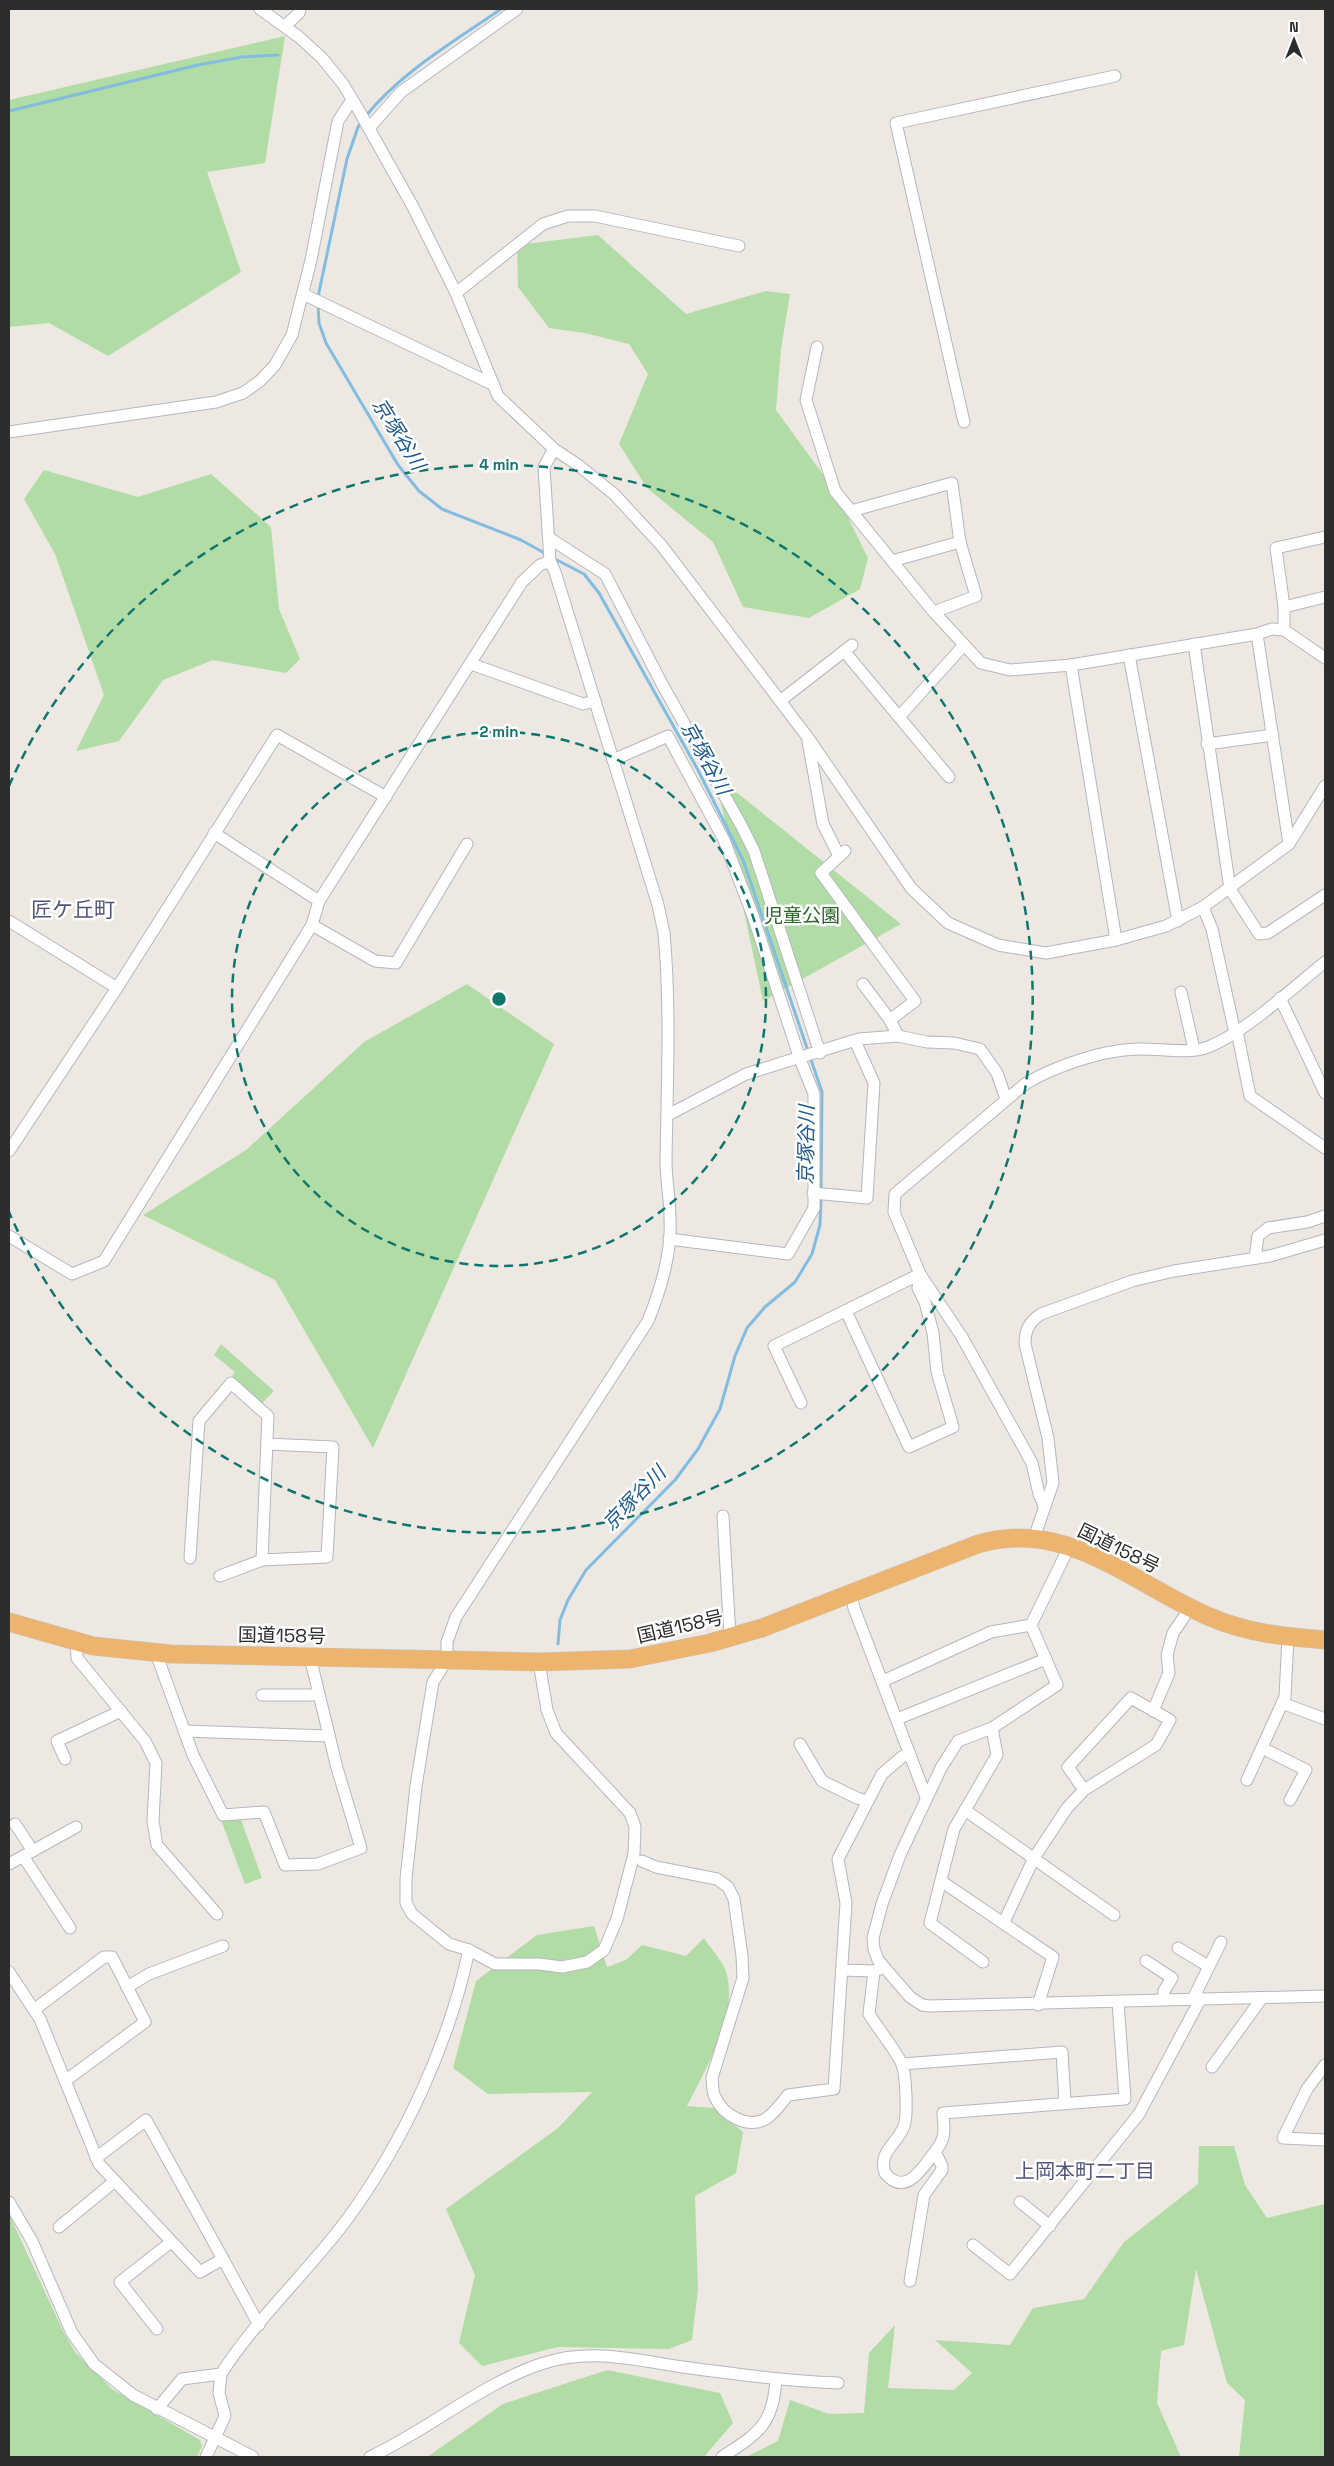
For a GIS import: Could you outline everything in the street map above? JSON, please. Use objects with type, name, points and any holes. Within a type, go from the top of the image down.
[{"type":"highway","name":"国道158号","points":[[9,1622],[76,1642],[121,1650],[156,1653],[539,1662],[630,1659],[661,1654],[762,1628],[992,1540],[1034,1538],[1070,1545],[1086,1551],[1190,1608],[1243,1629],[1288,1637],[1325,1640]]},
{"type":"street","points":[[260,9],[285,26],[322,58],[343,84],[413,206],[456,293],[494,385],[503,401],[554,449],[578,465],[614,494],[662,546],[807,736],[911,888],[948,923],[998,945],[1046,953],[1116,940],[1166,926],[1203,907],[1289,844],[1325,786]]},
{"type":"street","points":[[285,26],[299,13],[300,9]]},
{"type":"street","points":[[367,125],[401,92],[517,9]]},
{"type":"street","points":[[964,422],[896,123],[1115,76]]},
{"type":"street","points":[[9,432],[216,402],[243,393],[275,366],[292,336],[338,121],[355,105]]},
{"type":"street","points":[[456,293],[543,224],[568,216],[595,216],[739,246]]},
{"type":"street","points":[[302,294],[494,385]]},
{"type":"street","points":[[817,347],[806,400],[835,491],[934,612],[982,663],[1010,670],[1071,665],[1257,634],[1272,629],[1284,630],[1325,658]]},
{"type":"street","points":[[539,1662],[548,1710],[556,1734],[630,1813],[635,1827],[634,1854],[618,1919],[604,1950],[587,1962],[562,1967],[539,1964],[496,1964],[469,1950],[449,1944],[412,1914],[406,1903],[406,1880],[416,1786],[431,1692],[433,1682],[447,1660],[447,1642],[456,1617],[648,1321],[660,1294],[669,1239],[670,1220],[666,1163],[668,1116],[664,933],[658,905],[595,701],[548,566],[550,541],[544,467],[554,449]]},
{"type":"street","points":[[851,511],[952,483],[960,542],[976,596],[934,612]]},
{"type":"street","points":[[1284,630],[1284,606],[1276,548],[1325,537]]},
{"type":"street","points":[[550,541],[604,574],[662,684],[742,825],[754,852],[810,1056],[814,1094],[814,1208],[788,1254],[669,1239]]},
{"type":"street","points":[[892,561],[960,542]]},
{"type":"street","points":[[9,1236],[72,1274],[104,1261],[312,925],[319,901],[522,582],[548,566]]},
{"type":"street","points":[[1284,606],[1325,597]]},
{"type":"street","points":[[1257,634],[1289,844]]},
{"type":"street","points":[[1194,644],[1207,744],[1230,889],[1259,934],[1268,933],[1325,896]]},
{"type":"street","points":[[899,717],[964,645]]},
{"type":"street","points":[[780,701],[848,648],[899,717],[949,777]]},
{"type":"street","points":[[1129,655],[1178,921]]},
{"type":"street","points":[[471,664],[583,704],[595,701]]},
{"type":"street","points":[[1071,665],[1116,940]]},
{"type":"street","points":[[9,1151],[117,988],[276,734],[386,797]]},
{"type":"street","points":[[1207,744],[1272,735]]},
{"type":"street","points":[[613,760],[668,736],[724,840],[810,1056]]},
{"type":"street","points":[[807,736],[823,824],[842,854],[821,873],[915,1001],[890,1020]]},
{"type":"street","points":[[214,834],[319,901]]},
{"type":"street","points":[[312,925],[375,961],[396,963],[467,844]]},
{"type":"street","points":[[1203,907],[1212,930],[1250,1096],[1325,1148]]},
{"type":"street","points":[[9,921],[117,988]]},
{"type":"street","points":[[1044,1506],[1038,1494],[1032,1463],[962,1337],[920,1274],[894,1212],[895,1194],[1006,1099],[1038,1076],[1063,1065],[1135,1049],[1194,1050],[1205,1048],[1236,1032],[1325,962]]},
{"type":"street","points":[[863,984],[890,1020],[898,1036]]},
{"type":"street","points":[[1181,992],[1194,1050]]},
{"type":"street","points":[[1280,998],[1325,1093]]},
{"type":"street","points":[[668,1116],[746,1074],[855,1041],[898,1036],[927,1042],[954,1043],[980,1050],[997,1073],[1006,1099]]},
{"type":"street","points":[[813,1193],[867,1198],[874,1083],[855,1041]]},
{"type":"street","points":[[1255,1258],[1258,1236],[1268,1228],[1307,1222],[1325,1216]]},
{"type":"street","points":[[1034,1538],[1044,1506],[1052,1489],[1052,1468],[1048,1438],[1025,1344],[1026,1330],[1032,1319],[1040,1314],[1132,1282],[1174,1271],[1255,1258],[1325,1240]]},
{"type":"street","points":[[801,1403],[774,1346],[920,1274]]},
{"type":"street","points":[[846,1311],[909,1446],[953,1427],[937,1372],[933,1333],[925,1302],[918,1288],[920,1274]]},
{"type":"street","points":[[190,1558],[199,1421],[231,1383],[268,1416],[262,1560]]},
{"type":"street","points":[[220,1576],[262,1560],[327,1558],[333,1447],[267,1444]]},
{"type":"street","points":[[723,1516],[730,1637]]},
{"type":"street","points":[[1070,1545],[1031,1625],[1057,1685],[992,1728],[958,1741],[926,1797],[889,1884],[873,1938],[879,1969],[869,2014],[902,2064],[906,2112],[905,2125],[884,2156],[885,2173],[897,2181],[912,2180],[943,2139],[943,2112],[1125,2099],[1118,2002]]},
{"type":"street","points":[[851,1594],[857,1616],[926,1797]]},
{"type":"street","points":[[1153,1710],[1169,1673],[1168,1655],[1173,1634],[1190,1608]]},
{"type":"street","points":[[883,1681],[991,1632],[1031,1625]]},
{"type":"street","points":[[1246,1780],[1285,1697],[1288,1637]]},
{"type":"street","points":[[76,1642],[77,1658],[145,1740],[156,1763],[153,1821],[157,1845],[217,1914]]},
{"type":"street","points":[[156,1653],[193,1755],[223,1815],[264,1812],[285,1865],[318,1864],[361,1848],[329,1736],[310,1657]]},
{"type":"street","points":[[897,1719],[1046,1659]]},
{"type":"street","points":[[262,1695],[319,1695]]},
{"type":"street","points":[[1004,1922],[1034,1858],[1060,1816],[1084,1790],[1156,1745],[1170,1720],[1131,1698],[1068,1767],[1084,1790]]},
{"type":"street","points":[[1282,1703],[1325,1719]]},
{"type":"street","points":[[65,1759],[57,1741],[120,1711]]},
{"type":"street","points":[[983,1962],[930,1923],[954,1829],[997,1755],[992,1728]]},
{"type":"street","points":[[184,1731],[329,1736]]},
{"type":"street","points":[[800,1744],[822,1781],[857,1798],[868,1801]]},
{"type":"street","points":[[1262,1748],[1306,1770],[1290,1800]]},
{"type":"street","points":[[642,1861],[656,1867],[717,1879],[728,1888],[734,1899],[743,1978],[712,2078],[717,2100],[723,2110],[746,2122],[765,2119],[788,2095],[834,2089],[846,1903],[838,1858],[882,1774],[902,1757],[910,1754]]},
{"type":"street","points":[[965,1810],[1114,1915]]},
{"type":"street","points":[[16,1824],[28,1853],[70,1928]]},
{"type":"street","points":[[9,1864],[76,1827]]},
{"type":"street","points":[[941,1881],[1053,1957],[1038,2004]]},
{"type":"street","points":[[974,2245],[1010,2274],[1050,2226],[1139,2114],[1197,1999],[1208,1966],[1220,1942]]},
{"type":"street","points":[[127,1987],[149,1974],[223,1946]]},
{"type":"street","points":[[1178,1948],[1208,1966]]},
{"type":"street","points":[[206,2457],[225,2416],[219,2393],[221,2374],[348,2218],[409,2120],[462,1984],[469,1950]]},
{"type":"street","points":[[34,2009],[104,1957],[112,1957],[146,2022],[65,2081]]},
{"type":"street","points":[[1146,1961],[1172,1978],[1164,1991],[1164,1999]]},
{"type":"street","points":[[842,1970],[879,1969],[910,1997],[922,2004],[1038,2004],[1325,1996]]},
{"type":"street","points":[[9,1972],[34,2009],[96,2158],[170,2242],[200,2272],[223,2259]]},
{"type":"street","points":[[1212,2067],[1262,1998]]},
{"type":"street","points":[[902,2064],[1062,2052],[1065,2103]]},
{"type":"street","points":[[1325,2065],[1307,2089],[1283,2138],[1325,2140]]},
{"type":"street","points":[[96,2158],[146,2120],[259,2325]]},
{"type":"street","points":[[910,2281],[924,2195],[942,2170],[935,2152]]},
{"type":"street","points":[[59,2227],[115,2181]]},
{"type":"street","points":[[9,2202],[32,2241],[55,2297],[83,2351],[106,2376],[157,2409],[253,2457]]},
{"type":"street","points":[[1020,2202],[1050,2226]]},
{"type":"street","points":[[157,2329],[120,2282],[170,2242]]},
{"type":"street","points":[[370,2457],[504,2381],[545,2363],[565,2358],[605,2355],[619,2356],[776,2380],[838,2383]]},
{"type":"street","points":[[157,2409],[182,2379],[221,2374]]},
{"type":"street","points":[[722,2457],[749,2440],[763,2425],[772,2405],[776,2380]]},
{"type":"green space","points":[[285,36],[265,163],[207,172],[241,272],[108,356],[49,323],[9,327],[9,100]]},
{"type":"green space","points":[[598,235],[686,314],[766,291],[790,294],[781,349],[776,410],[835,491],[868,558],[860,589],[809,618],[743,607],[713,542],[647,488],[619,444],[648,374],[629,344],[585,333],[549,328],[518,287],[517,245]]},
{"type":"green space","points":[[44,470],[138,497],[211,474],[271,527],[279,609],[300,659],[286,673],[213,660],[163,680],[119,741],[76,751],[104,695],[55,554],[24,499]]},
{"type":"green space","name":"児童公園","points":[[715,775],[901,924],[763,1001]]},
{"type":"green space","points":[[467,984],[554,1044],[373,1448],[275,1280],[143,1215],[246,1150],[364,1042]]},
{"type":"green space","points":[[221,1344],[274,1391],[262,1403],[232,1376],[235,1372],[214,1355]]},
{"type":"green space","points":[[221,1820],[241,1820],[262,1878],[245,1884]]},
{"type":"green space","points":[[594,1926],[607,1967],[626,1960],[642,1945],[686,1956],[704,1938],[723,1965],[729,1985],[725,2021],[711,2058],[687,2106],[713,2108],[743,2132],[736,2173],[695,2196],[698,2289],[692,2340],[669,2349],[558,2347],[482,2366],[459,2343],[475,2275],[446,2209],[558,2128],[592,2092],[488,2094],[453,2068],[476,1981],[537,1935]]},
{"type":"green space","points":[[1199,2146],[1234,2146],[1245,2185],[1267,2218],[1325,2204],[1325,2457],[1239,2457],[1245,2400],[1227,2383],[1196,2269],[1184,2345],[1161,2351],[1157,2403],[1181,2457],[746,2457],[778,2441],[790,2400],[829,2414],[864,2413],[869,2353],[895,2325],[888,2388],[954,2390],[972,2373],[935,2340],[1010,2345],[1033,2308],[1084,2299],[1124,2242],[1198,2184]]},
{"type":"green space","points":[[9,2214],[63,2331],[75,2352],[112,2389],[200,2440],[202,2446],[197,2457],[9,2457]]},
{"type":"green space","points":[[607,2370],[720,2393],[733,2423],[704,2457],[427,2457],[503,2404]]},
{"type":"waterway","name":"京塚谷川","points":[[365,117],[379,101],[412,71],[501,9]]},
{"type":"waterway","points":[[9,111],[198,65],[242,57],[278,55]]},
{"type":"waterway","name":"京塚谷川","points":[[318,297],[347,159],[358,127],[362,122]]},
{"type":"waterway","name":"京塚谷川","points":[[318,303],[319,323],[326,343],[398,465],[419,491],[442,509],[521,540],[548,555]]},
{"type":"waterway","name":"京塚谷川","points":[[553,558],[584,574],[599,593],[698,770],[743,860],[822,1092],[821,1191]]},
{"type":"waterway","name":"京塚谷川","points":[[558,1644],[560,1620],[568,1600],[586,1570],[675,1480],[698,1449],[720,1409],[735,1356],[747,1328],[765,1307],[795,1282],[812,1254],[820,1225],[821,1197]]},
{"type":"district","name":"匠ケ丘町","points":[[73,910]]},
{"type":"district","name":"上岡本町二丁目","points":[[1085,2171]]}]
